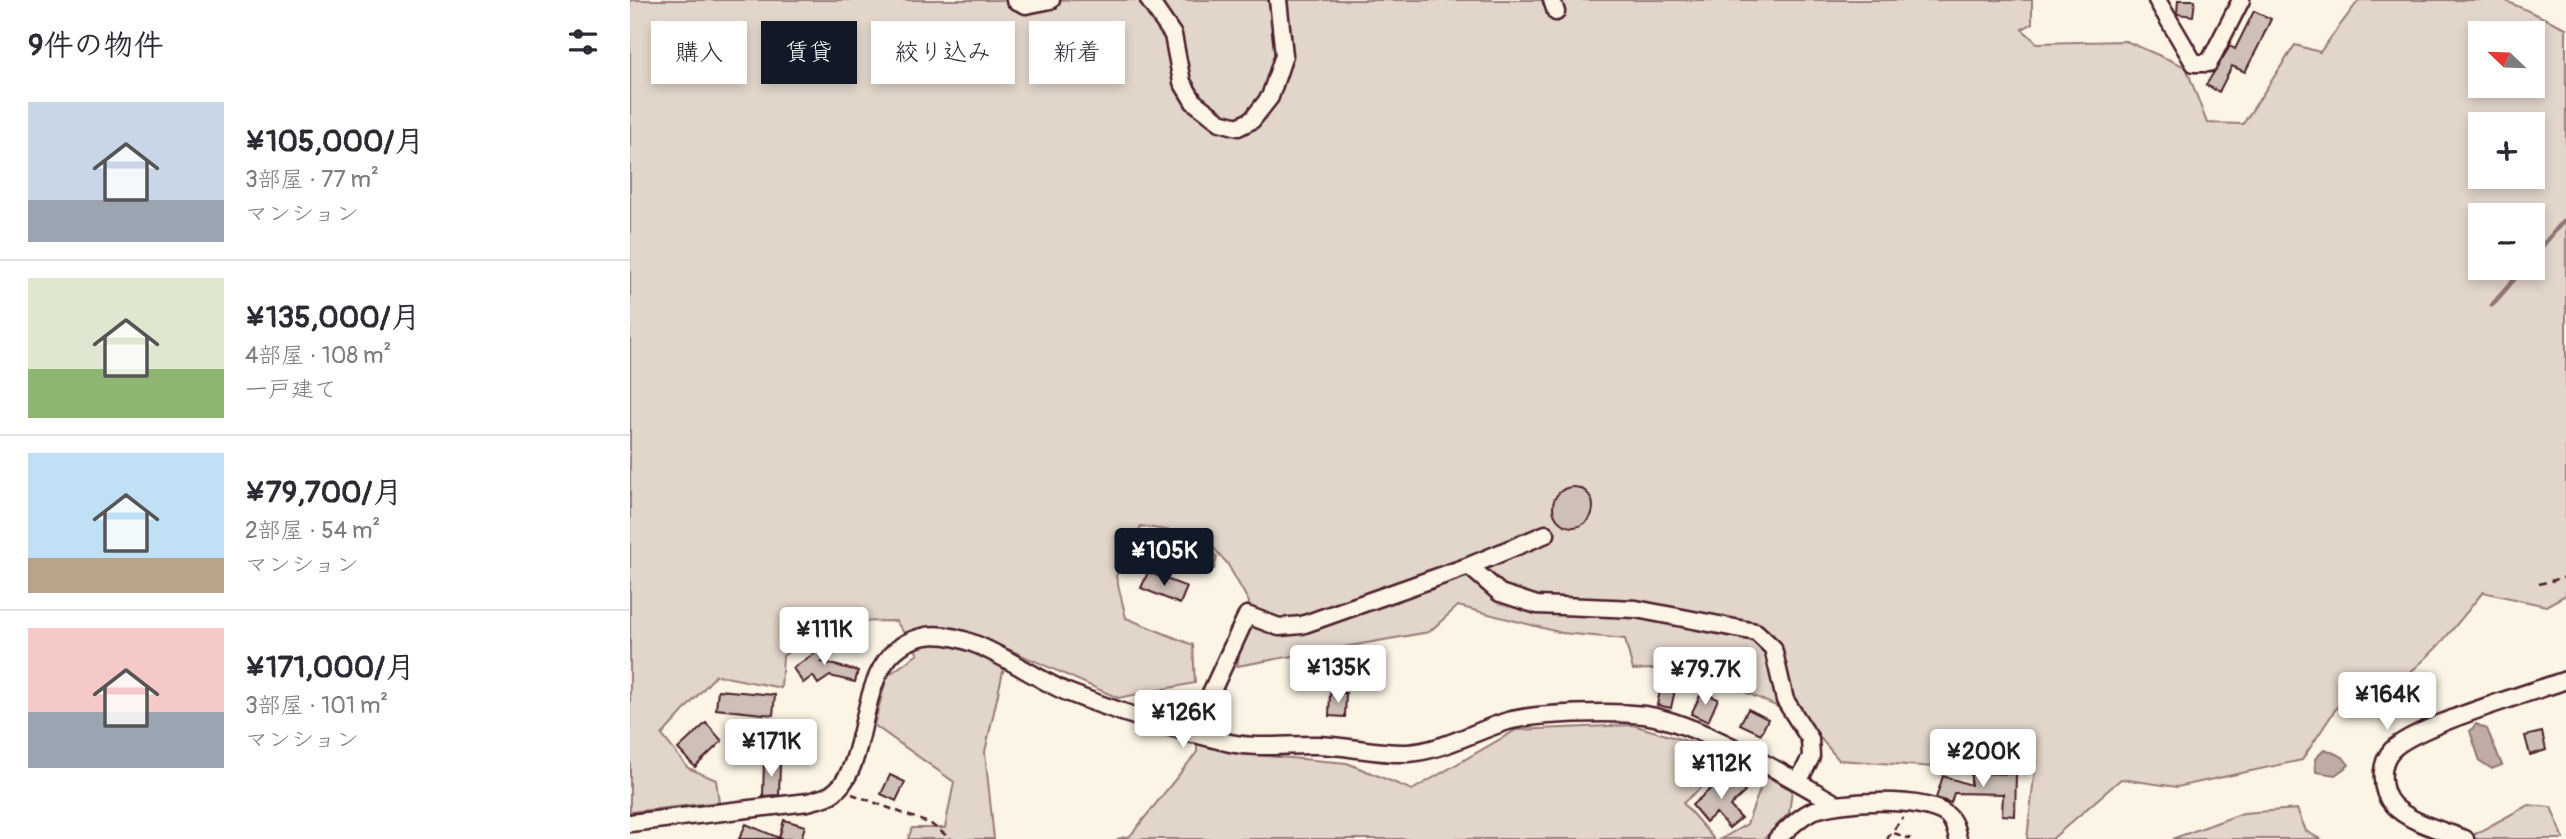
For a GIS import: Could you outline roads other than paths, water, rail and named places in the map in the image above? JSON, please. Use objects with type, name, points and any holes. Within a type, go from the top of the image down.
[{"type":"street","points":[[1015,0],[1026,5],[1051,0]]},
{"type":"street","points":[[1149,0],[1173,35],[1182,82],[1194,102],[1220,121],[1238,127],[1252,120],[1270,97],[1284,55],[1278,0]]},
{"type":"street","points":[[2157,0],[2194,63],[2209,63],[2241,0]]},
{"type":"street","points":[[1192,734],[1247,615],[1279,627],[1303,625],[1469,566],[1546,534]]},
{"type":"street","points":[[1469,566],[1500,593],[1536,606],[1636,609],[1756,632],[1773,648],[1785,700],[1810,739],[1811,757],[1798,782]]},
{"type":"street","points":[[630,823],[808,802],[832,794],[849,773],[880,670],[900,648],[923,637],[947,635],[968,641],[1064,690],[1122,713],[1238,745],[1321,745],[1407,753],[1440,746],[1511,720],[1605,712],[1646,715],[1685,726],[1798,782],[1836,804]]},
{"type":"street","points":[[2465,839],[2419,821],[2393,804],[2384,789],[2383,768],[2392,750],[2442,724],[2566,680]]},
{"type":"street","points":[[1777,839],[1808,813],[1836,804],[1906,804],[1934,809],[1947,815],[1955,826],[1958,839]]},
{"type":"water","points":[[1158,537],[1203,542],[1217,557],[1214,569],[1193,568],[1152,552],[1150,545]]},
{"type":"water","points":[[2476,724],[2487,729],[2502,765],[2492,769],[2480,761],[2470,731]]},
{"type":"water","points":[[2325,749],[2343,757],[2349,765],[2335,775],[2316,772],[2315,759]]},
{"type":"waterway","points":[[2545,243],[2566,218]]},
{"type":"waterway","points":[[2492,305],[2514,280]]}]
